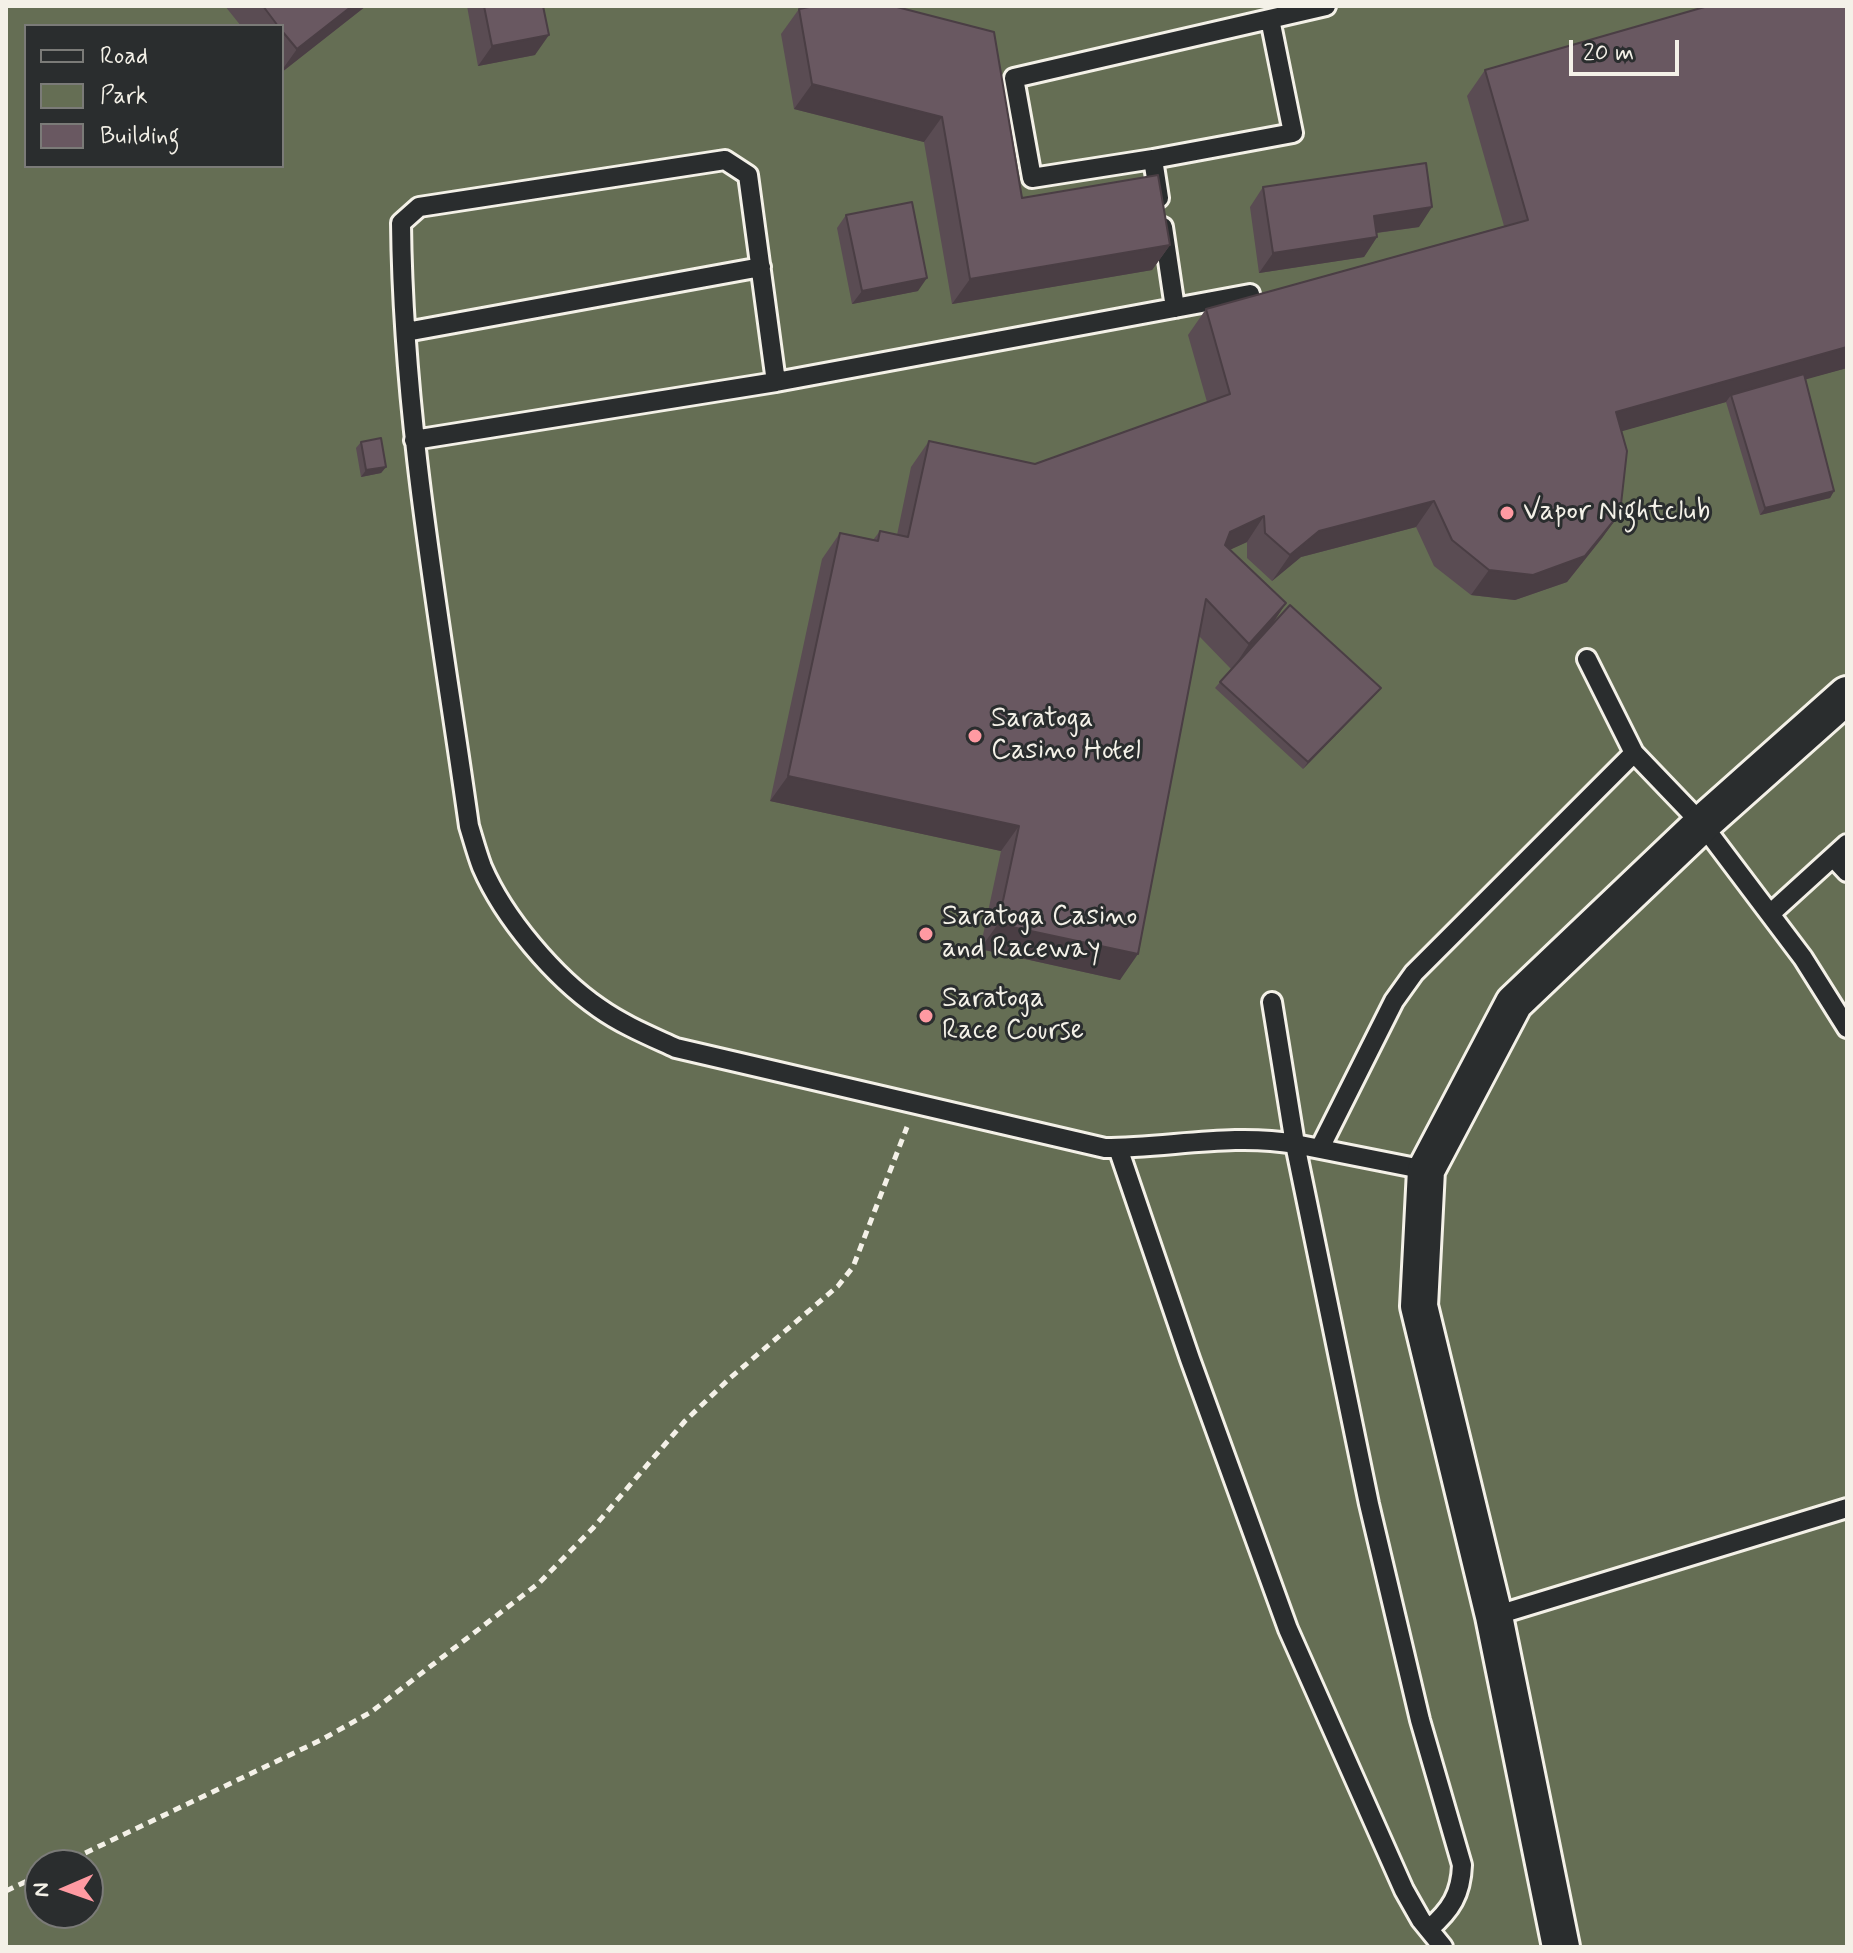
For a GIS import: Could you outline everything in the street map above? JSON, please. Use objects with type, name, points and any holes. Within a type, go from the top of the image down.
[{"type":"street","points":[[1561,1947],[1494,1616],[1419,1306],[1426,1170],[1514,1003],[1702,824],[1847,695]]},
{"type":"lane","points":[[1270,19],[1293,133],[1032,178],[1014,78],[1326,6]]},
{"type":"lane","points":[[1153,159],[1175,308]]},
{"type":"lane","points":[[776,382],[748,175],[725,160],[419,207],[401,223],[414,440],[469,826],[482,866],[501,902],[516,922],[562,976],[598,1008],[676,1048],[1105,1148],[1264,1139],[1426,1170]]},
{"type":"lane","points":[[406,332],[761,267]]},
{"type":"lane","points":[[414,440],[776,382],[1250,294]]},
{"type":"lane","points":[[1587,659],[1634,753],[1702,824],[1803,958],[1847,1028]]},
{"type":"lane","points":[[1320,1148],[1394,1001],[1414,973],[1634,753]]},
{"type":"lane","points":[[1770,914],[1840,850],[1847,872]]},
{"type":"lane","points":[[1272,1002],[1295,1144],[1369,1504],[1420,1720],[1462,1865],[1461,1887],[1443,1917],[1429,1929]]},
{"type":"lane","points":[[1118,1148],[1190,1359],[1288,1629],[1404,1890],[1443,1947]]},
{"type":"lane","points":[[1494,1616],[1847,1508]]},
{"type":"path","points":[[93,1849],[321,1740],[371,1712],[539,1583],[593,1528],[685,1421],[730,1378],[838,1286],[853,1267],[916,1104]]},
{"type":"green space","name":"Saratoga Race Course","points":[[6,6],[1847,6],[1847,1947],[6,1947]]},
{"type":"building","points":[[263,6],[352,6],[297,49],[284,33],[284,24],[276,24]]},
{"type":"building","points":[[484,6],[543,6],[549,35],[492,46]]},
{"type":"building","points":[[814,6],[893,6],[994,32],[1022,198],[1158,175],[1170,245],[970,279],[942,117],[812,84],[799,9]]},
{"type":"building","points":[[1708,6],[1847,6],[1847,347],[1616,412],[1627,451],[1620,513],[1585,556],[1533,575],[1489,570],[1452,540],[1434,501],[1319,531],[1290,555],[1265,533],[1264,516],[1230,532],[1225,545],[1286,603],[1249,644],[1206,599],[1138,954],[998,924],[1019,826],[788,776],[840,533],[878,541],[880,531],[908,537],[929,441],[1035,464],[1230,394],[1206,309],[1528,220],[1485,70]]},
{"type":"building","points":[[1426,163],[1432,207],[1374,216],[1377,237],[1273,253],[1263,187]]},
{"type":"building","points":[[912,202],[927,278],[862,291],[846,215]]},
{"type":"building","points":[[1804,374],[1834,491],[1765,508],[1731,395]]},
{"type":"building","points":[[381,438],[386,467],[366,470],[361,442]]},
{"type":"building","points":[[1290,605],[1381,688],[1308,762],[1220,682]]},
{"type":"place","name":"Vapor Nightclub","points":[[1507,513]]},
{"type":"place","name":"Saratoga Casino Hotel","points":[[975,736]]},
{"type":"place","name":"Saratoga Casino and Raceway","points":[[926,934]]},
{"type":"place","name":"Saratoga Race Course","points":[[926,1016]]}]
